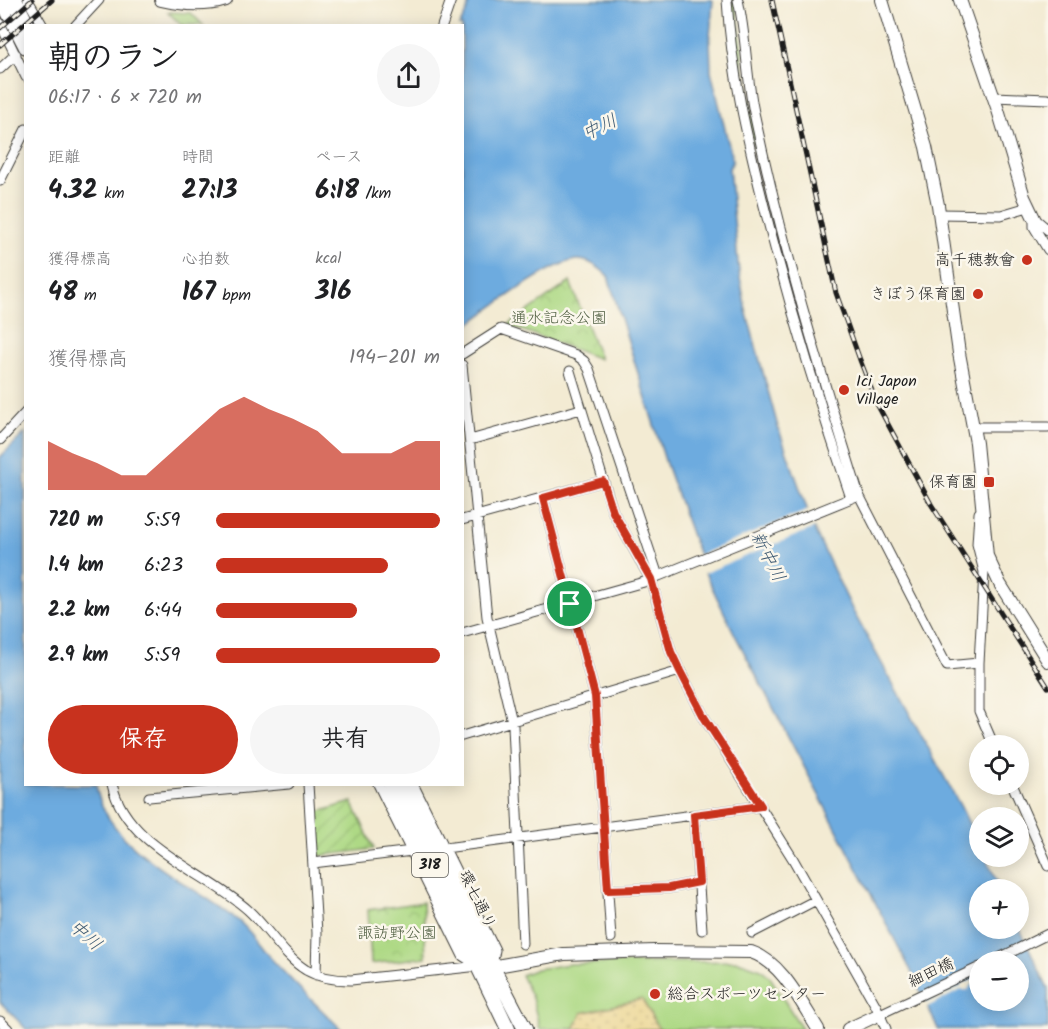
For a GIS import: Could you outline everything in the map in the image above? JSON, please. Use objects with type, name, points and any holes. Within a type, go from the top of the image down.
[{"type":"main road","points":[[2,0],[20,51]]},
{"type":"main road","points":[[15,0],[27,24]]},
{"type":"main road","name":"環七通り","points":[[391,786],[474,943]]},
{"type":"main road","name":"環七通り","points":[[403,786],[485,966],[508,1029]]},
{"type":"main road","name":"環七通り","points":[[485,966],[525,1029]]},
{"type":"street","points":[[28,0],[42,24]]},
{"type":"street","points":[[77,24],[99,0]]},
{"type":"street","points":[[161,0],[199,5],[226,0]]},
{"type":"street","points":[[443,24],[451,0]]},
{"type":"street","points":[[727,0],[731,49],[747,137],[792,316],[825,423],[852,498],[866,512],[947,666],[979,663]]},
{"type":"street","points":[[738,0],[754,114],[775,204],[852,498]]},
{"type":"street","points":[[882,0],[923,137],[939,214],[973,426],[990,564],[1004,591],[1048,661]]},
{"type":"street","points":[[960,0],[1034,227],[1048,250]]},
{"type":"street","points":[[0,23],[20,51],[24,68]]},
{"type":"street","points":[[0,69],[20,51]]},
{"type":"street","points":[[993,98],[1048,99]]},
{"type":"street","points":[[0,181],[24,133]]},
{"type":"street","points":[[939,214],[1001,215],[1031,212]]},
{"type":"street","points":[[1031,212],[1048,230]]},
{"type":"street","points":[[464,353],[501,329],[566,351],[584,361],[589,369],[657,577],[671,652],[704,717],[761,806],[816,900],[880,1014],[886,1029]]},
{"type":"street","points":[[570,371],[613,512],[657,577]]},
{"type":"street","points":[[464,384],[489,625],[512,722],[524,944]]},
{"type":"street","points":[[470,440],[581,410]]},
{"type":"street","points":[[0,440],[24,414]]},
{"type":"street","points":[[973,426],[1048,427]]},
{"type":"street","points":[[464,519],[603,481]]},
{"type":"street","points":[[981,494],[977,544],[984,580],[979,663],[979,711],[989,735]]},
{"type":"street","points":[[543,498],[595,696],[610,938]]},
{"type":"street","points":[[464,632],[570,604],[657,577],[852,498]]},
{"type":"street","points":[[464,735],[680,671]]},
{"type":"street","points":[[113,786],[123,811],[143,834],[181,866],[240,903],[261,922],[298,964],[316,975],[331,979],[351,980],[485,966],[564,954],[654,951],[751,952],[777,967],[818,1029]]},
{"type":"street","points":[[149,797],[268,786]]},
{"type":"street","points":[[308,786],[317,933],[316,975]]},
{"type":"street","points":[[379,786],[463,956],[485,966]]},
{"type":"street","points":[[414,786],[495,950],[485,966]]},
{"type":"street","points":[[1017,795],[1048,866]]},
{"type":"street","points":[[445,848],[761,806]]},
{"type":"street","points":[[694,815],[702,930]]},
{"type":"street","points":[[313,863],[412,851]]},
{"type":"street","points":[[608,890],[669,888],[699,882]]},
{"type":"street","points":[[752,933],[816,900]]},
{"type":"street","points":[[1013,951],[1048,934]]},
{"type":"street","name":"細田橋","points":[[880,1014],[969,972]]},
{"type":"street","points":[[848,1029],[880,1014]]},
{"type":"street","points":[[0,1021],[8,1029]]},
{"type":"green space","points":[[731,0],[735,0],[743,55],[741,56],[742,63],[738,63]]},
{"type":"green space","points":[[168,12],[191,13],[202,24],[180,24]]},
{"type":"green space","points":[[742,65],[769,195],[766,195],[753,142],[738,66]]},
{"type":"green space","points":[[769,208],[775,217],[816,368],[814,369],[792,298]]},
{"type":"green space","name":"通水記念公園","points":[[570,282],[600,359],[508,325]]},
{"type":"green space","points":[[352,802],[374,849],[319,856],[315,813]]},
{"type":"green space","name":"諏訪野公園","points":[[423,902],[426,957],[371,964],[368,910]]},
{"type":"green space","name":"総合スポーツセンター","points":[[738,961],[761,969],[770,977],[802,1029],[540,1029],[532,998],[521,975],[537,969],[570,964]]},
{"type":"sand","points":[[642,999],[659,1029],[574,1029],[582,1013]]},
{"type":"water","points":[[469,0],[713,0],[710,37],[711,71],[733,162],[729,168],[739,272],[746,310],[778,427],[815,531],[853,611],[969,824],[969,867],[990,867],[996,879],[969,879],[969,939],[1025,939],[1048,989],[1048,1029],[938,1029],[910,969],[735,635],[706,575],[666,464],[608,276],[598,267],[585,261],[576,260],[564,263],[518,289],[464,328],[464,24],[460,24],[467,11]]},
{"type":"water","name":"中川","points":[[24,434],[24,786],[96,786],[103,808],[117,829],[134,847],[241,923],[276,964],[341,1029],[26,1029],[0,1002],[0,457]]},
{"type":"pier","points":[[811,509],[817,527],[702,574],[696,556]]},
{"type":"pier","points":[[968,982],[968,990],[961,990],[925,1008],[923,1004]]},
{"type":"railway","points":[[0,28],[32,0]]},
{"type":"railway","points":[[24,24],[52,0]]},
{"type":"railway","points":[[772,0],[836,293],[877,404],[931,504],[1048,687]]},
{"type":"railway","points":[[0,45],[24,24]]},
{"type":"place","name":"高千穂教會","points":[[1027,260]]},
{"type":"place","name":"きぼう保育園","points":[[978,294]]},
{"type":"place","name":"Ici Japon Village","points":[[844,390]]},
{"type":"place","name":"保育園","points":[[989,482]]},
{"type":"place","name":"総合スポーツセンター","points":[[655,994]]},
{"type":"route","points":[[603,481],[620,527],[651,579],[671,652],[680,671],[704,717],[761,806],[694,815],[699,882],[669,888],[608,890],[595,696],[570,604],[543,498],[603,481]]},
{"type":"water label","name":"新中川","points":[[767,557]]}]
